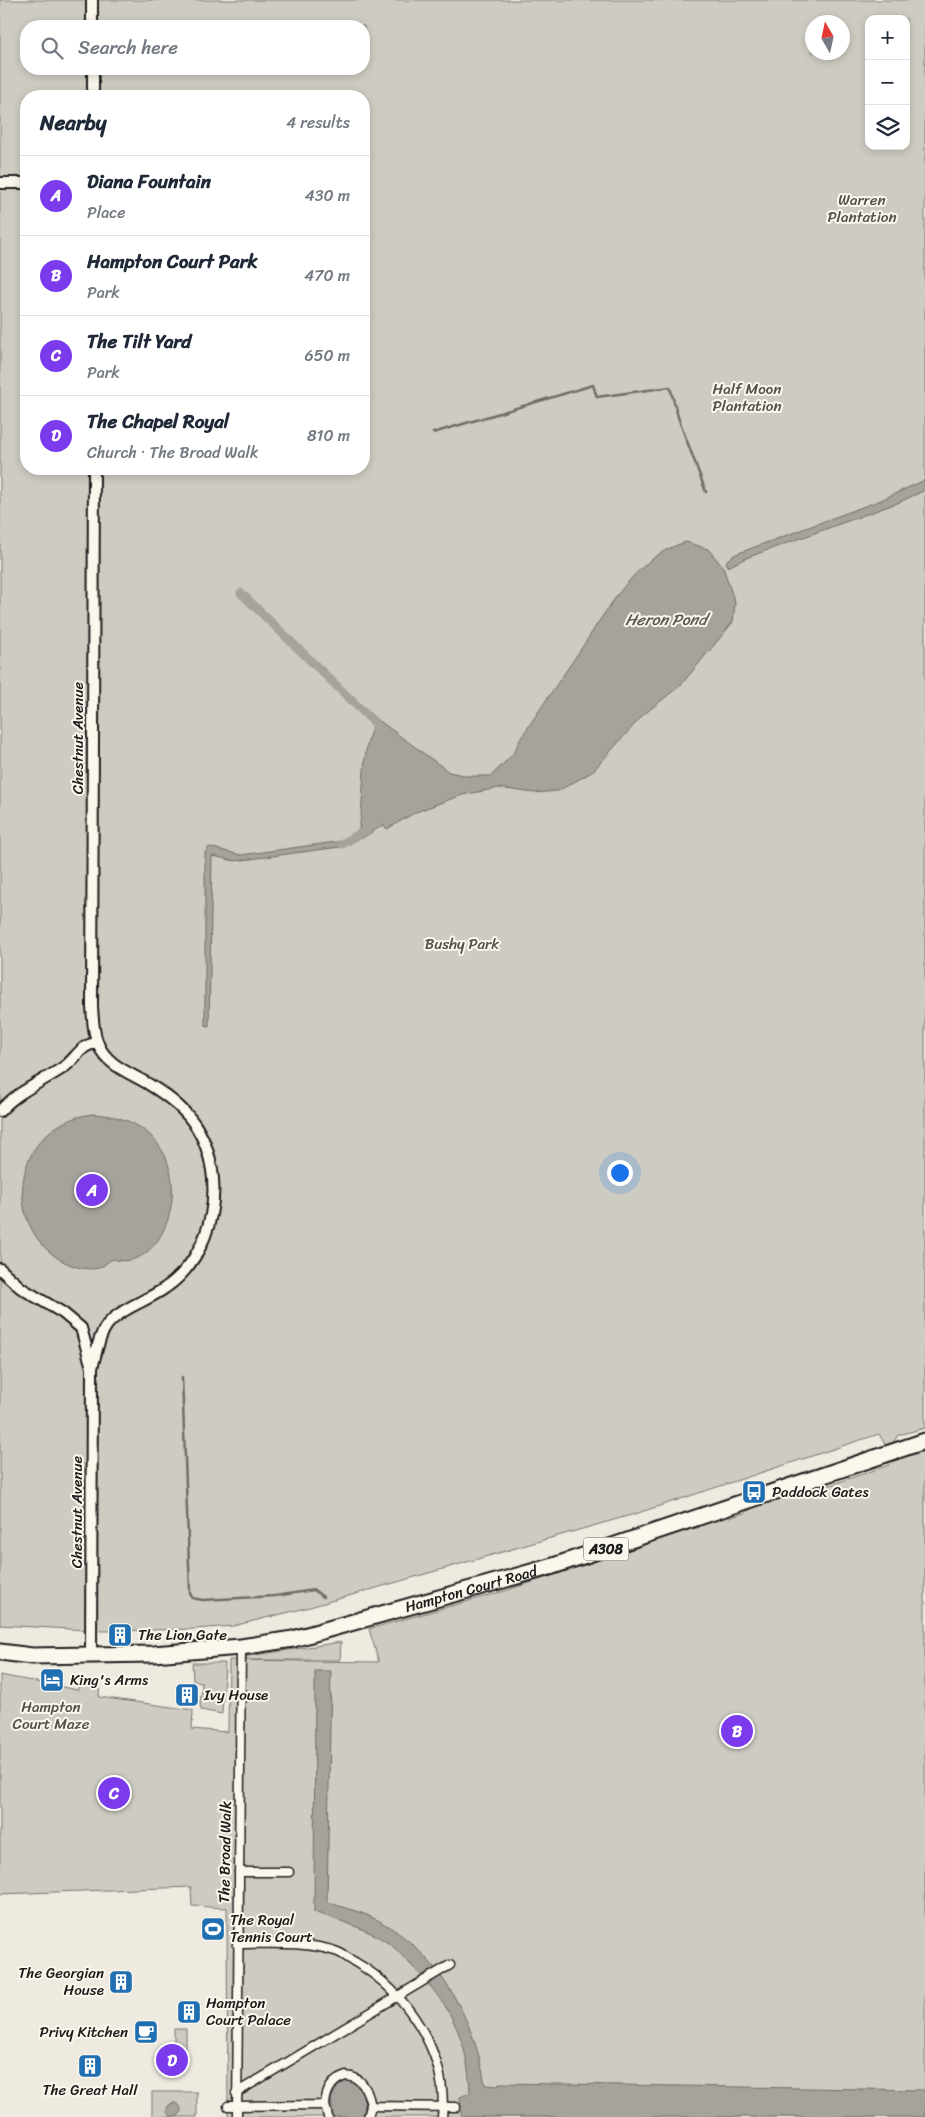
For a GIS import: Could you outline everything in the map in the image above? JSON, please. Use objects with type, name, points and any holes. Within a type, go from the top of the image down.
[{"type":"main road","name":"Hampton Court Road","points":[[0,1652],[32,1656],[152,1654],[241,1647],[292,1638],[553,1566],[925,1441]]},
{"type":"street","points":[[92,0],[92,20]]},
{"type":"street","points":[[93,75],[93,90]]},
{"type":"street","points":[[0,183],[20,183]]},
{"type":"street","name":"Chestnut Avenue","points":[[92,1368],[107,1326],[119,1315],[166,1288],[193,1259],[211,1216],[214,1190],[209,1157],[192,1120],[162,1093],[116,1067],[98,1044],[92,1006],[94,475]]},
{"type":"street","name":"Chestnut Avenue","points":[[81,1050],[88,1030],[92,1006]]},
{"type":"street","name":"Chestnut Avenue","points":[[0,1111],[26,1089],[64,1067],[89,1044],[98,1044]]},
{"type":"street","name":"Chestnut Avenue","points":[[0,1269],[21,1288],[74,1320],[84,1335],[92,1368],[90,1655]]},
{"type":"street","points":[[84,1335],[91,1338],[102,1336]]},
{"type":"street","name":"The Broad Walk","points":[[236,2117],[232,2106],[236,2093],[241,1647]]},
{"type":"street","points":[[239,1872],[289,1872]]},
{"type":"street","points":[[237,1944],[287,1944],[336,1951],[377,1975],[399,1996],[419,2023],[432,2050],[443,2107],[442,2117]]},
{"type":"street","points":[[236,2093],[450,1965]]},
{"type":"street","points":[[328,2117],[325,2105],[332,2083],[346,2076],[361,2081],[366,2088],[371,2106],[368,2117]]},
{"type":"street","points":[[232,2106],[325,2105]]},
{"type":"street","points":[[371,2106],[456,2107]]},
{"type":"green space","name":"Bushy Park","points":[[0,0],[925,0],[925,1428],[898,1435],[893,1443],[886,1446],[879,1434],[638,1513],[310,1607],[233,1626],[195,1629],[104,1631],[0,1625]]},
{"type":"green space","name":"Hampton Court Maze","points":[[922,1446],[925,1450],[925,2117],[228,2117],[227,1908],[192,1906],[191,1887],[0,1894],[0,1675],[78,1690],[79,1683],[100,1682],[99,1697],[193,1710],[192,1729],[228,1732],[229,1660],[379,1662],[369,1629],[508,1590],[639,1547],[638,1543],[690,1527],[693,1529],[700,1527],[707,1519],[727,1515],[729,1518],[744,1513],[770,1499],[820,1485],[821,1488],[889,1465],[888,1463]]},
{"type":"green space","points":[[341,1642],[340,1660],[242,1660],[242,1657]]},
{"type":"green space","points":[[192,1663],[225,1663],[222,1714],[201,1710],[202,1685],[201,1682],[193,1680]]},
{"type":"green space","points":[[174,2029],[186,2029],[186,2047],[174,2046]]},
{"type":"green space","points":[[152,2092],[197,2092],[197,2117],[152,2117]]},
{"type":"water","points":[[925,480],[925,490],[900,502],[746,558],[728,567],[726,562],[736,554],[881,500]]},
{"type":"water","name":"Heron Pond","points":[[686,542],[708,549],[723,567],[735,603],[733,622],[681,685],[643,715],[592,772],[558,791],[534,793],[499,788],[462,795],[416,812],[387,829],[383,825],[361,839],[358,832],[365,757],[371,730],[377,719],[449,772],[468,776],[491,776],[513,754],[528,727],[611,603],[624,587],[652,559],[668,549]]},
{"type":"water","points":[[352,837],[353,841],[340,847],[235,861],[212,856],[209,1026],[205,1025],[205,853],[209,847],[241,855],[343,841]]},
{"type":"water","points":[[92,1114],[131,1122],[156,1141],[169,1167],[172,1196],[167,1223],[154,1245],[135,1259],[113,1259],[101,1267],[90,1269],[71,1265],[48,1251],[32,1231],[24,1207],[23,1183],[29,1159],[43,1138],[64,1122]]},
{"type":"water","points":[[315,1671],[331,1671],[327,1902],[367,1915],[391,1928],[412,1944],[431,1964],[447,1985],[461,2009],[480,2059],[485,2085],[499,2086],[499,2083],[925,2090],[925,2117],[463,2117],[461,2114],[460,2097],[470,2093],[465,2055],[454,2023],[436,1993],[394,1947],[388,1943],[362,1929],[314,1912]]},
{"type":"water","points":[[348,2081],[354,2083],[361,2090],[365,2106],[363,2117],[333,2117],[331,2098],[339,2084]]},
{"type":"water","points":[[171,2103],[177,2103],[181,2110],[177,2117],[171,2117],[167,2113],[167,2107]]},
{"type":"waterway","points":[[433,433],[593,385],[597,397],[670,387],[678,417],[706,492]]},
{"type":"waterway","points":[[241,593],[382,730]]},
{"type":"waterway","points":[[342,844],[368,829]]},
{"type":"waterway","points":[[182,1377],[190,1592],[192,1598],[203,1600],[275,1596],[314,1590],[323,1597]]},
{"type":"place","name":"Diana Fountain","points":[[92,1190]]},
{"type":"place","name":"Paddock Gates","points":[[754,1492]]},
{"type":"place","name":"The Lion Gate","points":[[120,1635]]},
{"type":"place","name":"King's Arms","points":[[52,1680]]},
{"type":"place","name":"Ivy House","points":[[187,1695]]},
{"type":"place","name":"Hampton Court Park","points":[[737,1731]]},
{"type":"place","name":"The Tilt Yard","points":[[114,1793]]},
{"type":"place","name":"The Royal Tennis Court","points":[[213,1929]]},
{"type":"place","name":"The Georgian House","points":[[121,1982]]},
{"type":"place","name":"Hampton Court Palace","points":[[189,2012]]},
{"type":"place","name":"Privy Kitchen","points":[[146,2032]]},
{"type":"place","name":"The Chapel Royal","points":[[172,2060]]},
{"type":"place","name":"The Great Hall","points":[[90,2066]]},
{"type":"park label","name":"Warren Plantation","points":[[862,208]]},
{"type":"park label","name":"Half Moon Plantation","points":[[747,398]]}]
